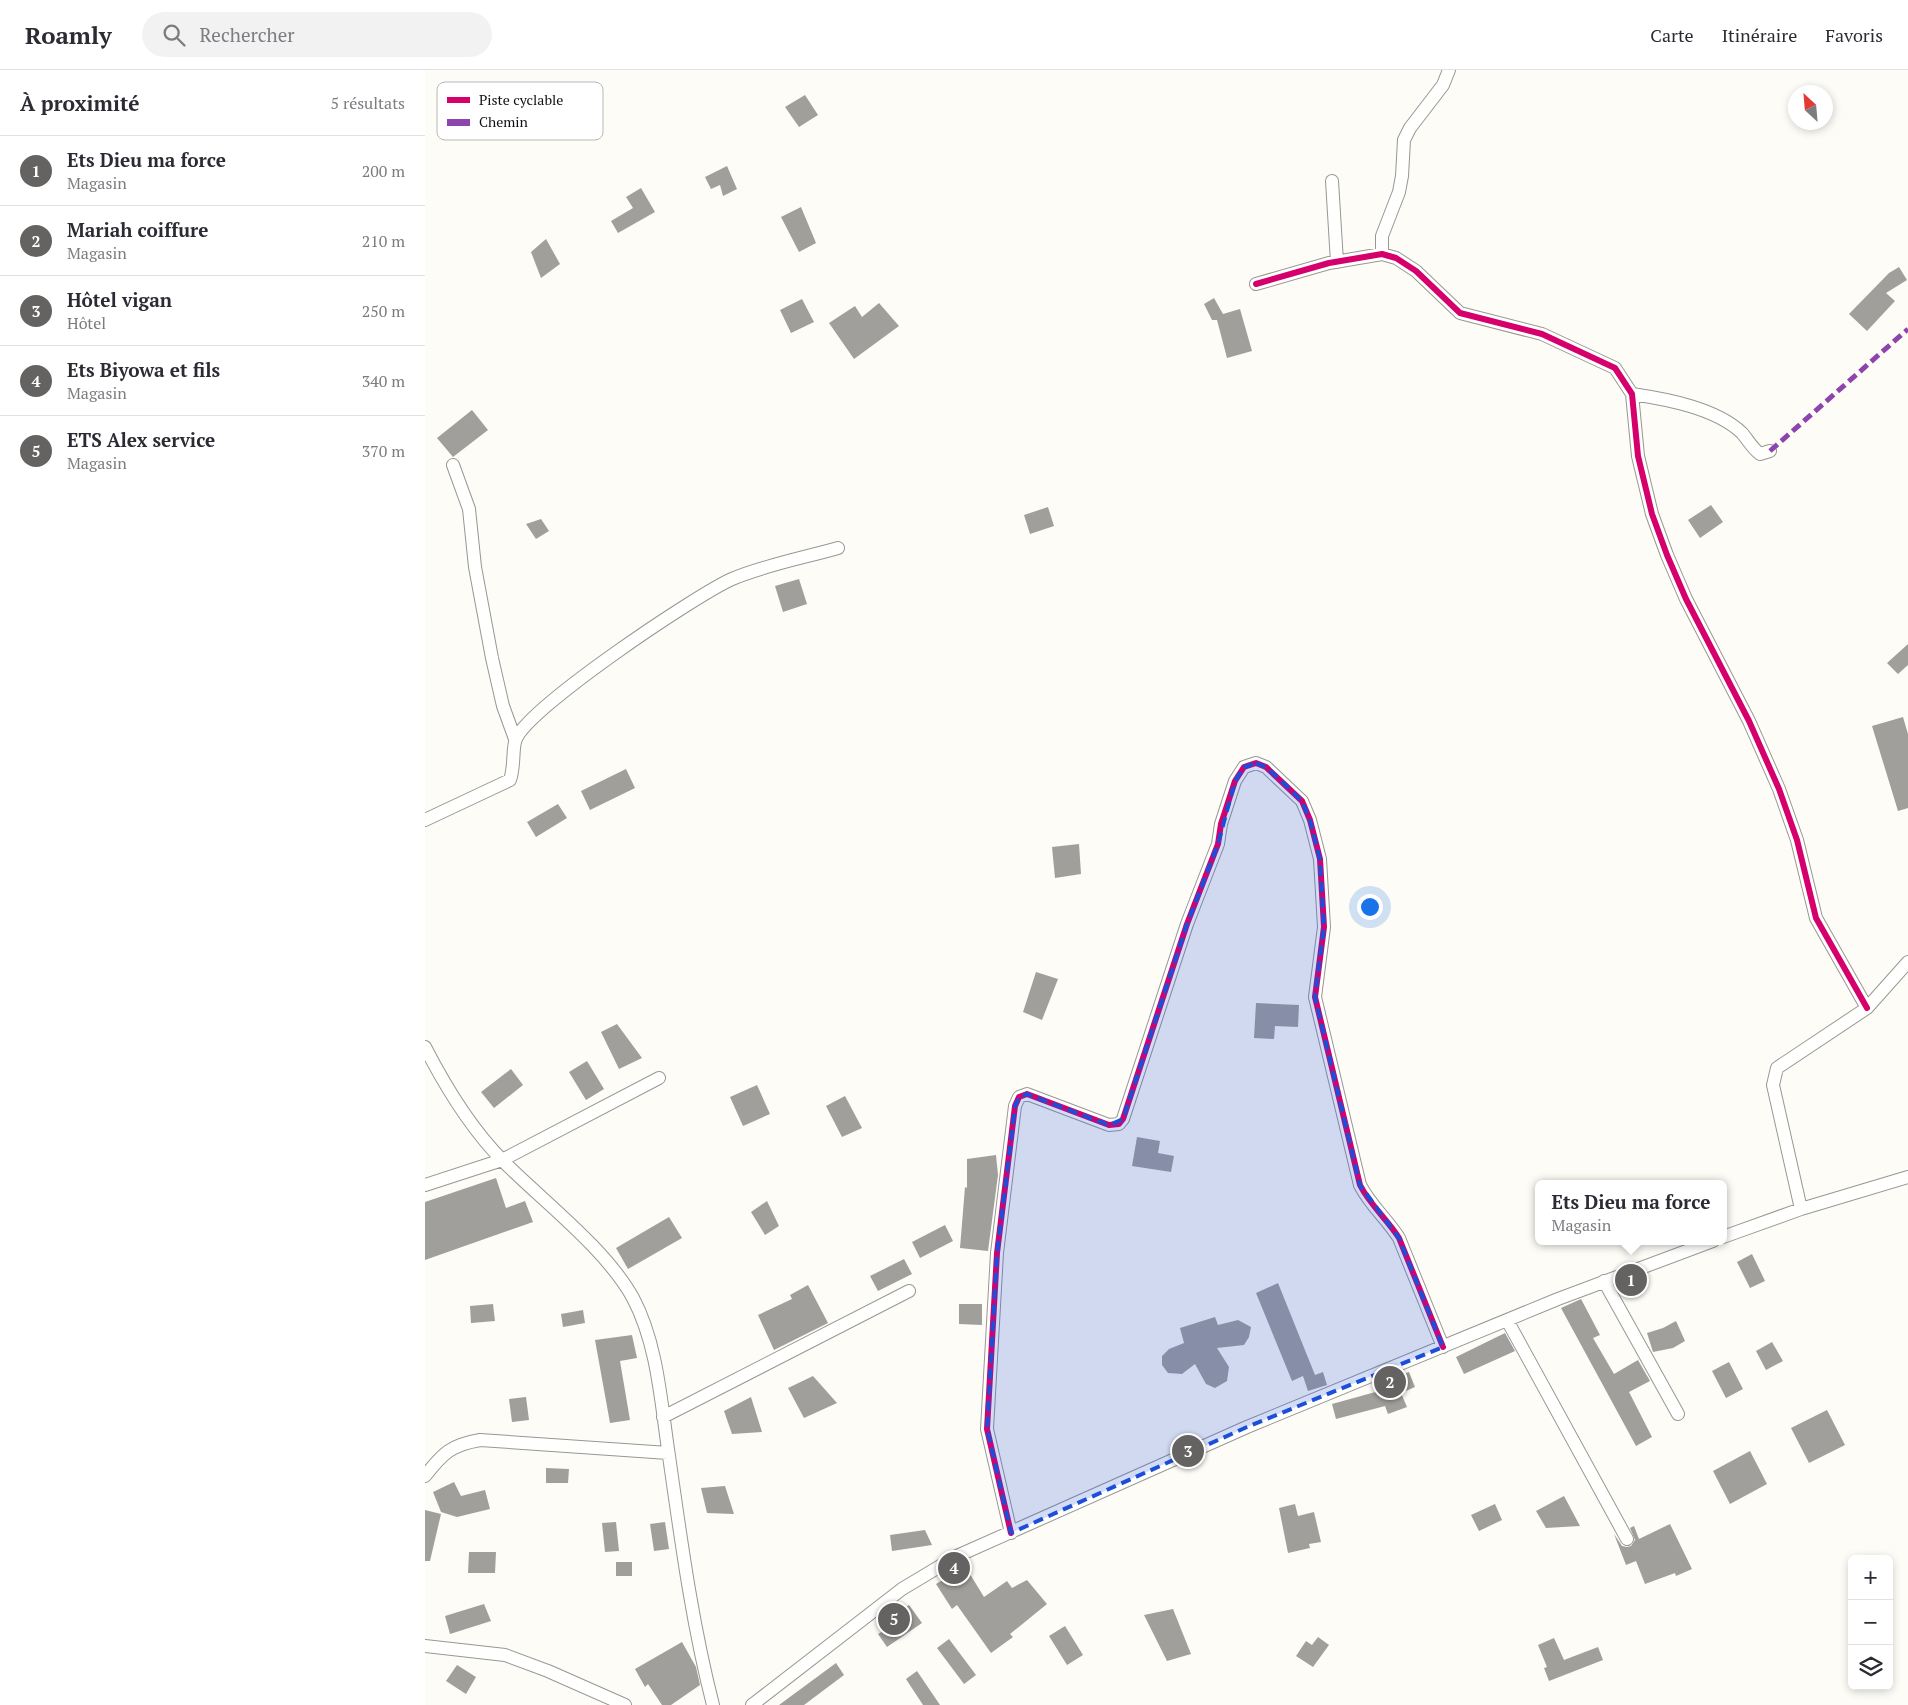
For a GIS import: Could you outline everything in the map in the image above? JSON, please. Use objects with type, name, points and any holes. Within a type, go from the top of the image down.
[{"type":"street","points":[[1382,254],[1382,236],[1399,192],[1404,140],[1410,128],[1443,85],[1449,70]]},
{"type":"street","points":[[1332,181],[1337,262]]},
{"type":"street","points":[[1256,284],[1337,262],[1382,254],[1396,258],[1416,271],[1460,313],[1541,334],[1615,368],[1632,394],[1638,456],[1652,514],[1667,555],[1687,599],[1749,721],[1779,790],[1797,840],[1816,918],[1867,1008]]},
{"type":"street","points":[[1632,394],[1667,399],[1705,412],[1728,423],[1742,433],[1760,454],[1770,451]]},
{"type":"street","points":[[425,820],[510,780],[514,768],[515,739],[503,706],[492,658],[475,567],[469,509],[453,465]]},
{"type":"street","points":[[515,739],[535,716],[575,683],[713,589],[752,572],[838,548]]},
{"type":"street","points":[[1011,1533],[987,1429],[997,1253],[1015,1106],[1019,1097],[1027,1094],[1109,1125],[1119,1124],[1123,1119],[1187,924],[1218,844],[1221,824],[1235,781],[1245,767],[1256,764],[1266,767],[1302,801],[1310,820],[1320,859],[1324,927],[1315,996],[1360,1185],[1367,1200],[1392,1226],[1399,1238],[1443,1347]]},
{"type":"street","points":[[1801,1209],[1773,1085],[1777,1068],[1867,1008],[1908,962]]},
{"type":"street","points":[[425,1047],[449,1091],[502,1160],[600,1254],[620,1276],[643,1321],[651,1346],[663,1416],[697,1646],[713,1705]]},
{"type":"street","points":[[425,1185],[502,1160],[659,1078]]},
{"type":"street","points":[[1727,1237],[1801,1209],[1908,1177]]},
{"type":"street","points":[[751,1705],[909,1584],[957,1556],[1247,1427],[1604,1280],[1702,1245]]},
{"type":"street","points":[[1604,1280],[1678,1414]]},
{"type":"street","points":[[663,1416],[909,1291]]},
{"type":"street","points":[[1507,1320],[1627,1539]]},
{"type":"street","points":[[425,1476],[439,1458],[459,1444],[480,1440],[669,1453]]},
{"type":"street","points":[[425,1646],[505,1655],[548,1671],[625,1705]]},
{"type":"highlighted area","points":[[1256,763],[1266,767],[1302,801],[1310,820],[1320,859],[1324,927],[1315,997],[1360,1185],[1399,1238],[1443,1347],[1247,1427],[1011,1533],[987,1429],[997,1253],[1015,1106],[1019,1097],[1027,1094],[1109,1125],[1123,1119],[1187,924],[1218,844],[1235,781],[1244,767]]},
{"type":"building","points":[[805,95],[818,115],[799,127],[785,107]]},
{"type":"building","points":[[727,166],[737,189],[723,196],[720,185],[711,189],[705,177]]},
{"type":"building","points":[[641,188],[655,212],[618,233],[611,221],[633,208],[626,197]]},
{"type":"building","points":[[801,207],[816,243],[799,252],[781,217]]},
{"type":"building","points":[[546,239],[560,264],[541,278],[531,252]]},
{"type":"building","points":[[1899,267],[1907,280],[1886,293],[1895,301],[1867,331],[1849,314],[1889,273]]},
{"type":"building","points":[[1214,298],[1223,314],[1240,309],[1252,351],[1227,358],[1217,320],[1212,320],[1204,304]]},
{"type":"building","points":[[802,299],[814,322],[791,333],[780,310]]},
{"type":"building","points":[[879,303],[899,326],[854,359],[829,323],[855,306],[862,317]]},
{"type":"building","points":[[472,410],[488,430],[453,457],[437,438]]},
{"type":"building","points":[[1711,505],[1723,522],[1700,538],[1688,520]]},
{"type":"building","points":[[1048,507],[1054,526],[1030,534],[1024,515]]},
{"type":"building","points":[[541,519],[549,531],[536,539],[526,524]]},
{"type":"building","points":[[799,579],[807,604],[783,612],[775,586]]},
{"type":"building","points":[[1908,644],[1908,665],[1898,674],[1887,663]]},
{"type":"building","points":[[1903,717],[1908,734],[1908,808],[1898,811],[1872,726]]},
{"type":"building","points":[[626,769],[635,788],[590,810],[581,791]]},
{"type":"building","points":[[558,804],[567,818],[536,837],[527,822]]},
{"type":"building","points":[[1079,844],[1081,874],[1055,878],[1052,847]]},
{"type":"building","points":[[1036,972],[1058,979],[1042,1020],[1023,1012]]},
{"type":"building","points":[[1256,1003],[1299,1005],[1298,1027],[1275,1026],[1274,1039],[1254,1038]]},
{"type":"building","points":[[617,1024],[642,1058],[619,1069],[601,1032]]},
{"type":"building","points":[[587,1061],[604,1089],[586,1100],[569,1072]]},
{"type":"building","points":[[511,1069],[523,1085],[494,1108],[481,1092]]},
{"type":"building","points":[[757,1085],[770,1114],[743,1126],[730,1097]]},
{"type":"building","points":[[845,1096],[862,1128],[842,1137],[826,1106]]},
{"type":"building","points":[[1137,1137],[1160,1141],[1158,1153],[1174,1156],[1171,1172],[1132,1166]]},
{"type":"building","points":[[996,1155],[998,1175],[988,1251],[960,1248],[965,1187],[967,1188],[967,1159]]},
{"type":"building","points":[[496,1178],[506,1208],[525,1201],[533,1222],[425,1260],[425,1202]]},
{"type":"building","points":[[767,1201],[779,1226],[765,1235],[751,1212]]},
{"type":"building","points":[[669,1217],[682,1238],[628,1269],[616,1248]]},
{"type":"building","points":[[945,1225],[953,1241],[920,1258],[912,1242]]},
{"type":"building","points":[[1752,1254],[1765,1281],[1750,1288],[1737,1262]]},
{"type":"building","points":[[904,1259],[912,1274],[878,1291],[870,1276]]},
{"type":"building","points":[[1278,1283],[1315,1375],[1323,1372],[1327,1385],[1308,1391],[1303,1376],[1292,1381],[1256,1293]]},
{"type":"building","points":[[808,1285],[828,1323],[774,1350],[758,1315],[792,1299],[790,1295]]},
{"type":"building","points":[[1581,1299],[1600,1335],[1593,1338],[1614,1374],[1638,1360],[1650,1381],[1629,1392],[1652,1437],[1636,1446],[1561,1308]]},
{"type":"building","points":[[493,1304],[495,1321],[471,1323],[470,1306]]},
{"type":"building","points":[[959,1304],[982,1304],[982,1325],[959,1324]]},
{"type":"building","points":[[583,1310],[585,1323],[563,1327],[561,1314]]},
{"type":"building","points":[[1215,1317],[1218,1325],[1238,1320],[1251,1327],[1249,1337],[1244,1345],[1217,1348],[1229,1367],[1227,1381],[1215,1388],[1206,1384],[1195,1364],[1182,1374],[1168,1373],[1162,1365],[1162,1356],[1169,1349],[1184,1343],[1180,1328]]},
{"type":"building","points":[[1676,1321],[1685,1341],[1673,1348],[1653,1352],[1647,1333]]},
{"type":"building","points":[[1505,1333],[1515,1351],[1464,1374],[1456,1357]]},
{"type":"building","points":[[632,1335],[637,1358],[620,1361],[630,1420],[610,1423],[595,1340]]},
{"type":"building","points":[[1772,1342],[1783,1361],[1766,1370],[1756,1351]]},
{"type":"building","points":[[1729,1362],[1743,1389],[1726,1398],[1712,1371]]},
{"type":"building","points":[[1409,1372],[1415,1387],[1401,1393],[1407,1407],[1388,1414],[1385,1406],[1336,1419],[1332,1404],[1379,1391],[1376,1384]]},
{"type":"building","points":[[813,1376],[837,1403],[804,1418],[788,1388]]},
{"type":"building","points":[[526,1397],[529,1420],[512,1422],[509,1399]]},
{"type":"building","points":[[751,1397],[762,1432],[732,1434],[724,1411]]},
{"type":"building","points":[[1827,1410],[1845,1445],[1809,1463],[1791,1428]]},
{"type":"building","points":[[1750,1451],[1767,1484],[1730,1504],[1713,1471]]},
{"type":"building","points":[[546,1468],[569,1469],[568,1483],[546,1483]]},
{"type":"building","points":[[454,1482],[461,1496],[485,1490],[490,1509],[457,1517],[441,1512],[433,1492]]},
{"type":"building","points":[[725,1486],[734,1514],[707,1513],[701,1488]]},
{"type":"building","points":[[1564,1496],[1580,1526],[1546,1528],[1536,1511]]},
{"type":"building","points":[[1295,1504],[1298,1516],[1314,1512],[1321,1542],[1309,1544],[1310,1548],[1288,1553],[1279,1508]]},
{"type":"building","points":[[1495,1504],[1502,1520],[1479,1531],[1471,1515]]},
{"type":"building","points":[[425,1510],[441,1514],[430,1561],[425,1561]]},
{"type":"building","points":[[616,1522],[619,1551],[605,1552],[602,1523]]},
{"type":"building","points":[[665,1522],[669,1549],[654,1551],[650,1524]]},
{"type":"building","points":[[1670,1524],[1692,1569],[1676,1576],[1675,1573],[1645,1584],[1636,1561],[1626,1565],[1614,1534],[1622,1546],[1627,1547],[1631,1546],[1635,1540],[1630,1528],[1634,1526],[1639,1539]]},
{"type":"building","points":[[925,1530],[932,1545],[892,1551],[890,1535]]},
{"type":"building","points":[[469,1552],[496,1552],[495,1573],[468,1573]]},
{"type":"building","points":[[616,1562],[632,1562],[632,1576],[616,1576]]},
{"type":"building","points":[[965,1566],[984,1597],[1007,1581],[1012,1588],[1027,1580],[1047,1604],[1010,1634],[1013,1637],[991,1653],[957,1605],[952,1609],[936,1584]]},
{"type":"building","points":[[484,1604],[491,1621],[450,1634],[445,1616]]},
{"type":"building","points":[[909,1605],[922,1623],[887,1647],[878,1634],[883,1631],[879,1626]]},
{"type":"building","points":[[1173,1609],[1191,1654],[1167,1661],[1144,1615]]},
{"type":"building","points":[[1065,1626],[1083,1655],[1067,1665],[1049,1636]]},
{"type":"building","points":[[1318,1637],[1329,1645],[1313,1667],[1296,1656],[1306,1641],[1312,1645]]},
{"type":"building","points":[[1554,1638],[1564,1660],[1598,1647],[1603,1660],[1549,1681],[1544,1668],[1547,1667],[1538,1645]]},
{"type":"building","points":[[949,1639],[976,1675],[964,1684],[937,1648]]},
{"type":"building","points":[[682,1642],[696,1667],[700,1685],[671,1705],[662,1705],[648,1684],[645,1687],[635,1669]]},
{"type":"building","points":[[836,1663],[844,1675],[804,1705],[779,1705]]},
{"type":"building","points":[[457,1665],[476,1677],[466,1694],[446,1681]]},
{"type":"building","points":[[917,1671],[940,1705],[923,1705],[906,1679]]},
{"type":"marked path","points":[[1770,451],[1908,329]]},
{"type":"cycle path","points":[[1256,284],[1329,263],[1382,254],[1396,258],[1416,271],[1460,313],[1542,334],[1615,368],[1632,394],[1638,456],[1652,514],[1667,555],[1686,599],[1749,721],[1779,789],[1797,840],[1816,918],[1867,1008]]},
{"type":"cycle path","points":[[1011,1533],[987,1429],[997,1253],[1015,1106],[1019,1097],[1027,1094],[1109,1125],[1119,1124],[1123,1119],[1187,924],[1218,844],[1221,824],[1235,781],[1244,767],[1256,763],[1266,767],[1302,801],[1310,820],[1320,859],[1324,927],[1315,997],[1360,1185],[1399,1238],[1443,1347]]},
{"type":"place","name":"Ets Dieu ma force","points":[[1631,1280]]},
{"type":"place","name":"Mariah coiffure","points":[[1390,1382]]},
{"type":"place","name":"Hôtel vigan","points":[[1188,1451]]},
{"type":"place","name":"Ets Biyowa et fils","points":[[954,1568]]},
{"type":"place","name":"ETS Alex service","points":[[894,1619]]}]
